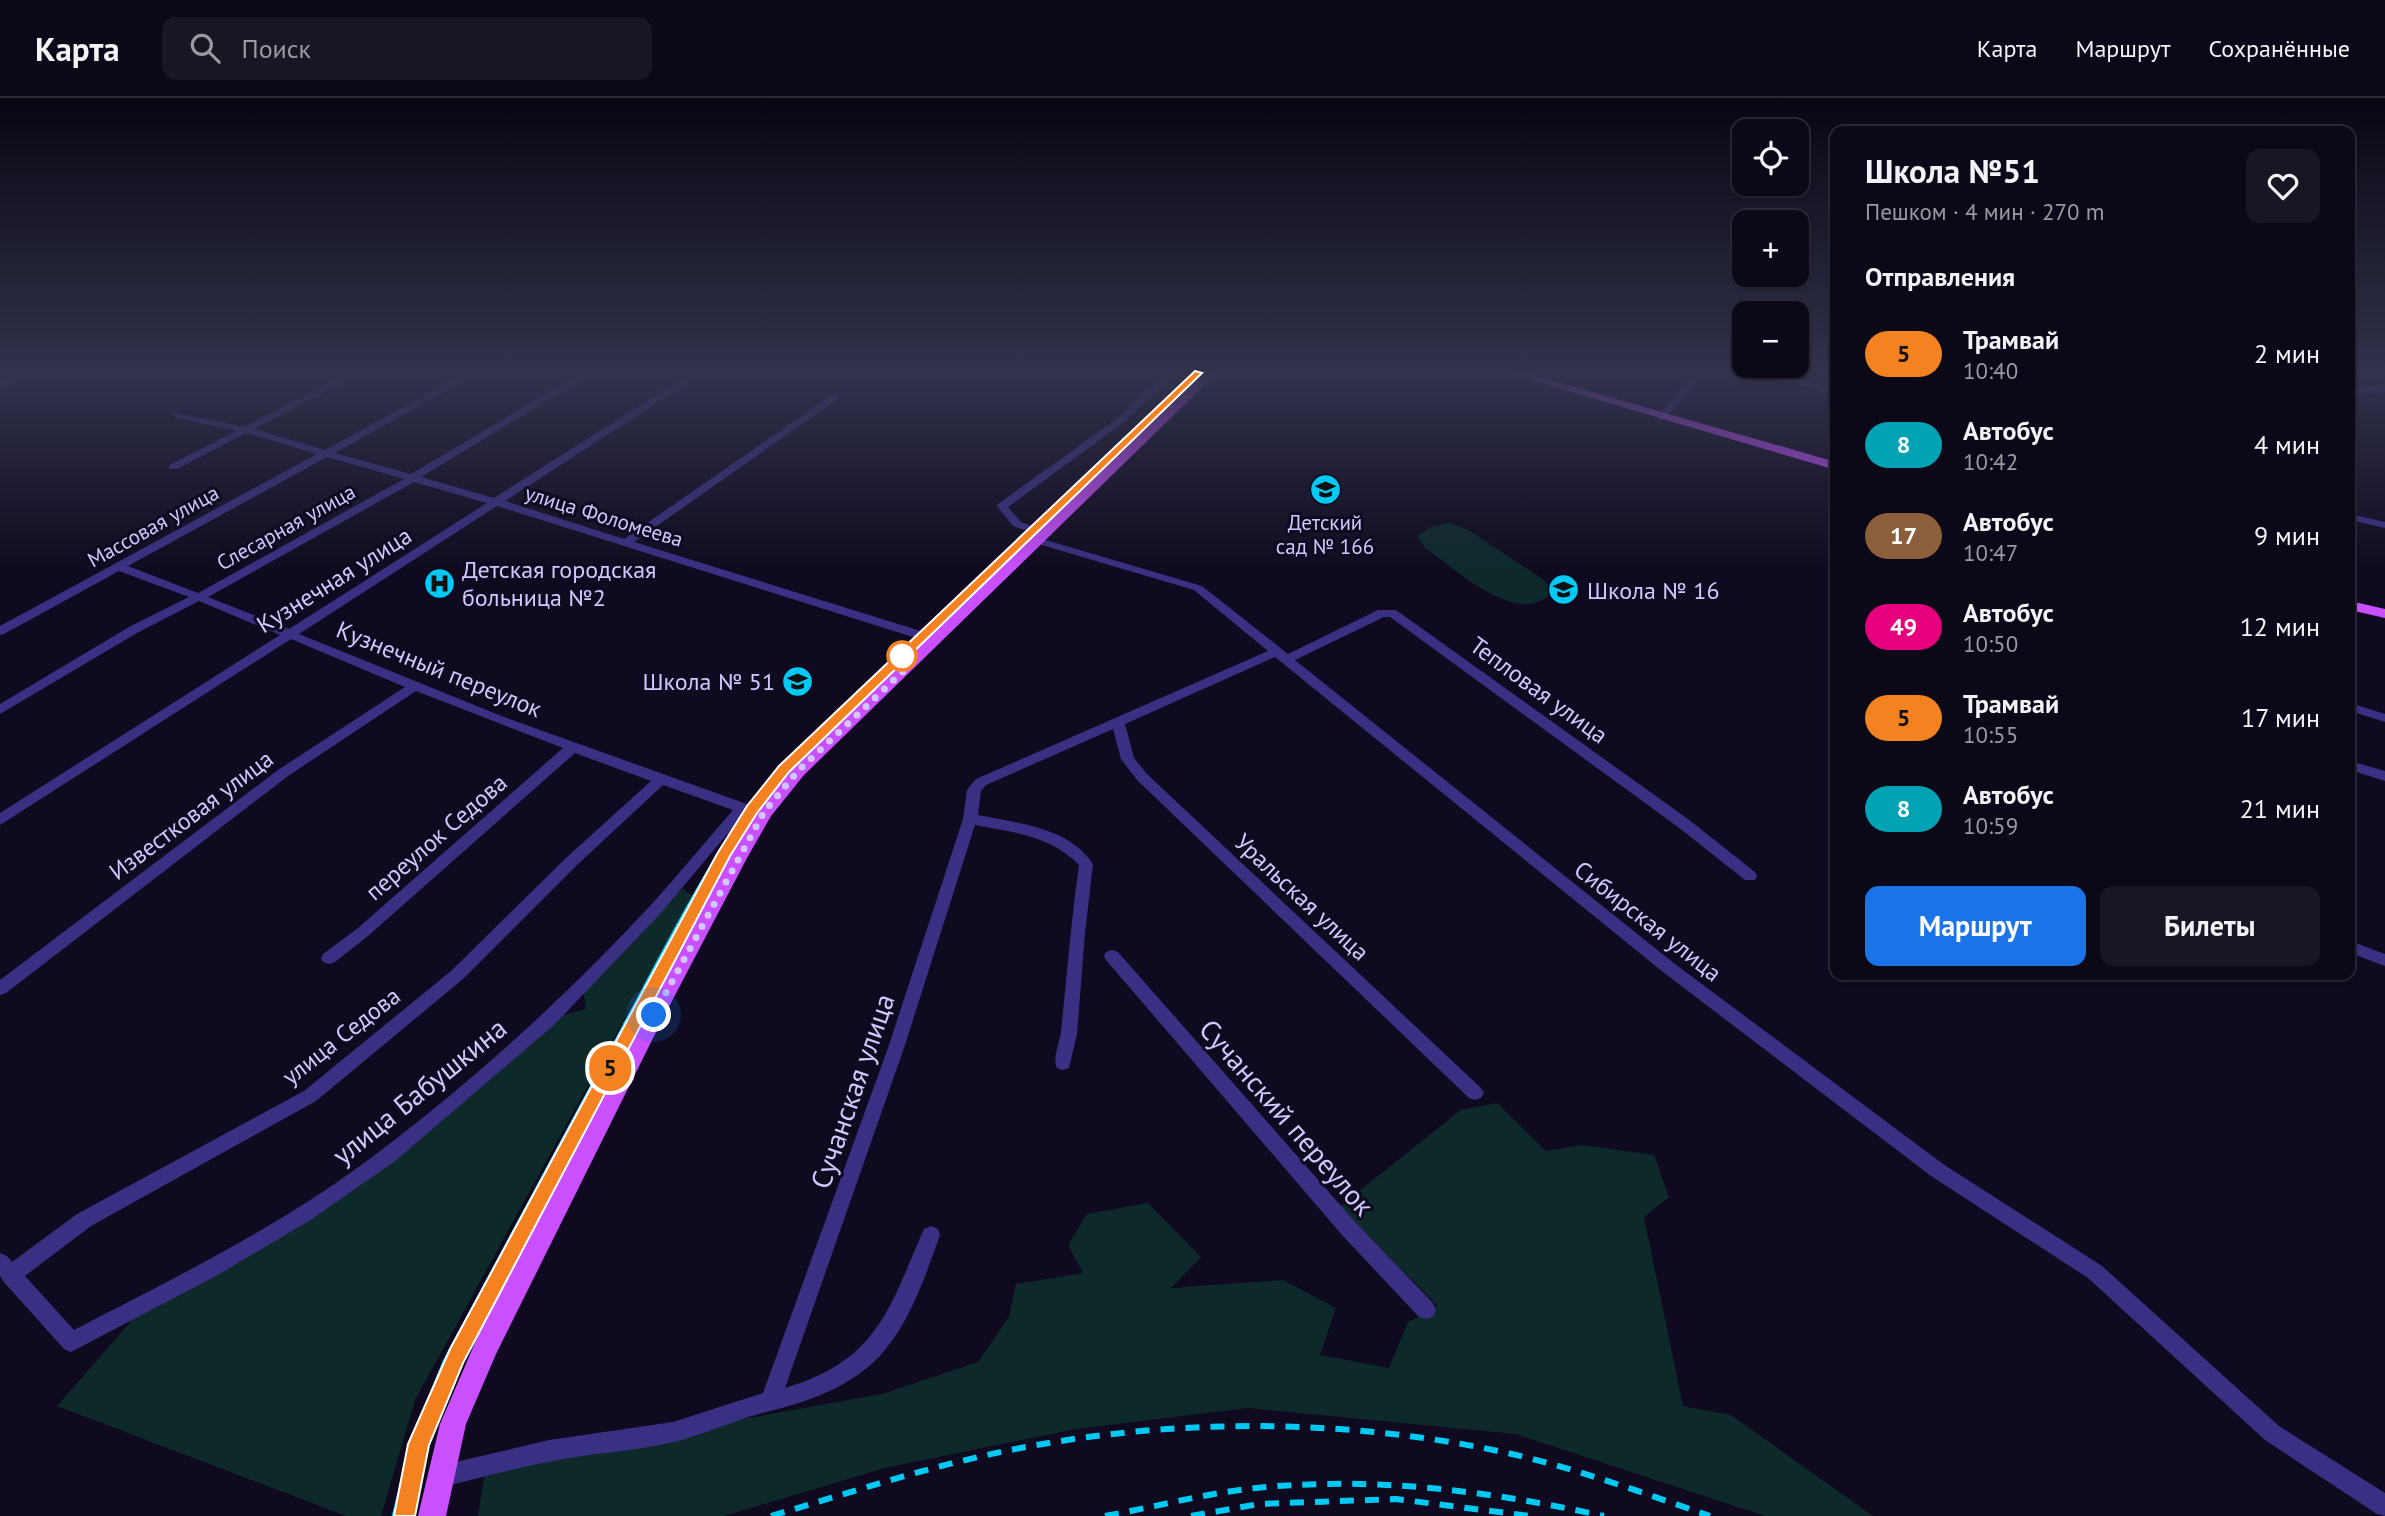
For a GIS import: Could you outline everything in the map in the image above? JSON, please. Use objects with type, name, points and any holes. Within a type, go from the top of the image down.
[{"type":"main road","points":[[435,1498],[453,1424],[487,1345],[654,1015],[753,810],[798,771],[1144,439]]},
{"type":"main road","points":[[1738,439],[1830,464]]},
{"type":"main road","points":[[2355,606],[2385,614]]},
{"type":"street","points":[[173,467],[227,439]]},
{"type":"street","name":"улица Фоломеева","points":[[277,439],[496,502],[936,640]]},
{"type":"street","name":"Массовая улица","points":[[0,631],[350,439]]},
{"type":"street","name":"Слесарная улица","points":[[0,710],[133,630],[201,596],[478,439]]},
{"type":"street","name":"Кузнечная улица","points":[[0,820],[594,439]]},
{"type":"street","points":[[625,543],[774,439]]},
{"type":"street","name":"Сибирская улица","points":[[1095,439],[1002,506],[1017,524],[1043,537],[1198,588],[1668,968],[1937,1170],[2095,1272],[2272,1433],[2385,1506]]},
{"type":"street","points":[[2355,518],[2385,525]]},
{"type":"street","name":"Кузнечный переулок","points":[[120,567],[291,632],[415,686],[572,748],[753,810]]},
{"type":"street","name":"Тепловая улица","points":[[1283,655],[1382,613],[1392,613],[1683,823],[1750,876]]},
{"type":"street","name":"Сучанская улица","points":[[769,1401],[896,1048],[970,819],[974,790],[981,782],[1118,722],[1283,655]]},
{"type":"street","name":"Известковая улица","points":[[0,989],[283,773],[415,686]]},
{"type":"street","points":[[2355,709],[2385,718]]},
{"type":"street","name":"Уральская улица","points":[[1118,722],[1128,760],[1142,777],[1475,1093]]},
{"type":"street","name":"переулок Седова","points":[[329,958],[363,932],[572,748]]},
{"type":"street","points":[[2355,767],[2385,776]]},
{"type":"street","name":"улица Седова","points":[[5,1268],[84,1220],[310,1096],[457,975],[571,862],[660,780]]},
{"type":"street","name":"улица Бабушкина","points":[[5,1268],[71,1342],[209,1270],[305,1213],[389,1155],[474,1086],[549,1019],[753,810]]},
{"type":"street","points":[[970,819],[1055,839],[1078,853],[1086,864],[1069,1034],[1063,1063]]},
{"type":"street","points":[[2355,949],[2385,960]]},
{"type":"street","name":"Сучанский переулок","points":[[1112,956],[1349,1229],[1426,1310]]},
{"type":"street","points":[[435,1498],[549,1451],[673,1432],[769,1401],[786,1399],[837,1378],[869,1355],[892,1328],[932,1235]]},
{"type":"green space","points":[[1449,523],[1468,530],[1544,580],[1553,591],[1539,601],[1523,604],[1506,600],[1471,582],[1425,548],[1417,537],[1430,527]]},
{"type":"green space","points":[[683,889],[692,896],[415,1400],[381,1516],[346,1516],[57,1406],[133,1319],[209,1278],[539,1038],[557,1017],[586,1009],[583,988],[659,907]]},
{"type":"green space","points":[[1497,1103],[1546,1151],[1582,1145],[1654,1155],[1669,1197],[1644,1217],[1683,1406],[1731,1415],[1873,1516],[1765,1516],[1516,1434],[1248,1408],[1076,1429],[885,1468],[724,1516],[478,1516],[486,1465],[882,1394],[978,1362],[1009,1317],[1016,1284],[1083,1273],[1068,1245],[1087,1214],[1148,1203],[1201,1257],[1171,1288],[1283,1280],[1336,1308],[1320,1355],[1389,1368],[1408,1322],[1438,1306],[1339,1207],[1461,1110]]},
{"type":"tram line","points":[[624,1024],[714,860],[779,769],[1124,439]]},
{"type":"tram line","name":"5","points":[[405,1516],[418,1444],[456,1356],[724,854],[752,810],[784,769],[1130,439]]},
{"type":"tram line","points":[[393,1516],[410,1446],[444,1361],[625,1023]]},
{"type":"tram line","points":[[405,1516],[417,1451]]},
{"type":"railway","points":[[771,1516],[929,1469],[1026,1447],[1143,1431],[1262,1426],[1381,1433],[1498,1451],[1578,1472],[1710,1516]]},
{"type":"railway","points":[[1105,1516],[1237,1490],[1344,1484],[1474,1493],[1604,1516]]},
{"type":"railway","points":[[1191,1516],[1259,1504],[1396,1499],[1530,1516]]},
{"type":"place","name":"Детский сад № 166","points":[[1325,490]]},
{"type":"place","name":"Детская городская больница №2","points":[[439,583]]},
{"type":"place","name":"Школа № 16","points":[[1564,590]]},
{"type":"place","name":"Школа № 51","points":[[798,681]]},
{"type":"route","points":[[654,1015],[764,812],[798,771],[916,659],[902,656]]}]
